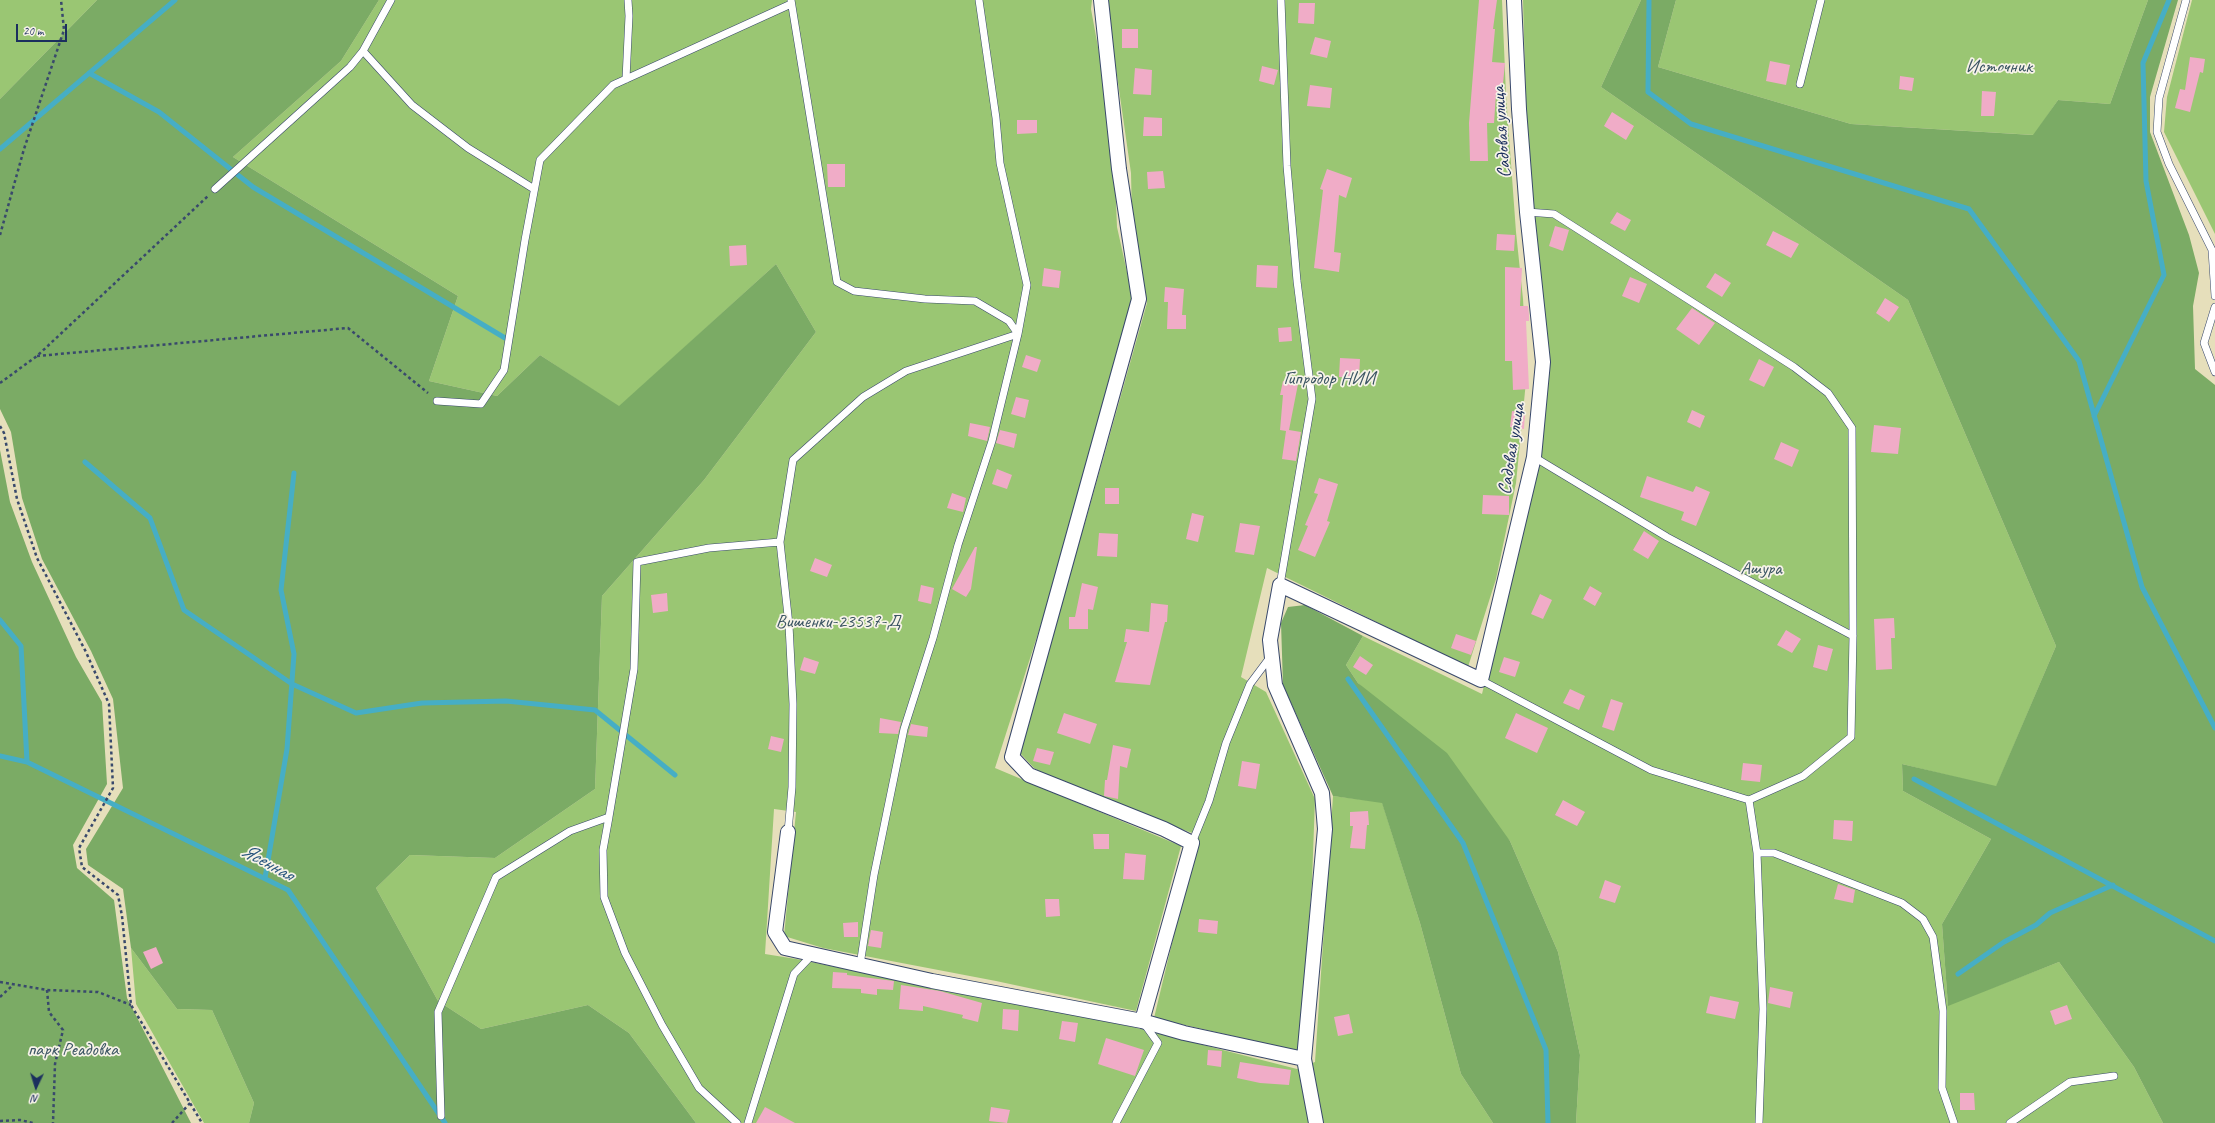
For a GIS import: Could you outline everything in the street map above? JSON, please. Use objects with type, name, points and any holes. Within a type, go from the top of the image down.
[{"type":"street","points":[[1101,0],[1119,169],[1139,299],[1126,352],[1061,577],[1012,757],[1029,775],[1164,829],[1192,843],[1142,1021]]},
{"type":"street","name":"Садовая улица","points":[[1481,680],[1534,457],[1543,362],[1527,212],[1519,109],[1514,0]]},
{"type":"street","points":[[1316,1123],[1304,1059],[1324,822],[1322,793],[1276,685],[1270,640],[1280,585],[1481,680]]},
{"type":"street","points":[[788,832],[775,932],[785,948],[860,965],[1142,1021],[1184,1033],[1304,1059]]},
{"type":"lane","points":[[216,189],[350,67],[363,51],[391,0]]},
{"type":"lane","points":[[626,79],[630,16],[628,0]]},
{"type":"lane","points":[[860,965],[874,875],[904,729],[933,638],[958,545],[992,441],[1018,334],[1027,286],[1000,163],[996,118],[979,0]]},
{"type":"lane","points":[[1280,585],[1312,399],[1296,281],[1287,166],[1281,0]]},
{"type":"lane","points":[[1800,84],[1821,0]]},
{"type":"lane","points":[[2186,0],[2159,98],[2157,132],[2168,164],[2212,250],[2215,296]]},
{"type":"lane","points":[[437,401],[481,404],[504,370],[540,160],[613,85],[791,2],[837,282],[854,291],[925,299],[975,300],[1009,321],[1018,334]]},
{"type":"lane","points":[[363,51],[412,105],[468,148],[534,189]]},
{"type":"lane","points":[[1481,680],[1651,770],[1749,800],[1803,776],[1851,737],[1853,636],[1852,428],[1828,393],[1794,367],[1711,312],[1554,214],[1527,212]]},
{"type":"lane","points":[[2215,307],[2204,343],[2215,372]]},
{"type":"lane","points":[[788,832],[792,787],[793,704],[788,626],[780,542],[793,460],[864,397],[906,371],[1018,334]]},
{"type":"lane","points":[[1534,457],[1667,537],[1853,636]]},
{"type":"lane","points":[[737,1123],[699,1088],[662,1025],[625,952],[604,897],[603,850],[634,669],[637,562],[709,548],[780,542]]},
{"type":"lane","points":[[1192,843],[1209,801],[1226,743],[1250,684],[1272,654]]},
{"type":"lane","points":[[1749,800],[1757,853],[1764,1009],[1758,1123]]},
{"type":"lane","points":[[441,1116],[438,1012],[496,877],[570,831],[609,816]]},
{"type":"lane","points":[[1757,853],[1774,853],[1902,903],[1923,919],[1933,937],[1943,1011],[1942,1088],[1954,1123]]},
{"type":"lane","points":[[748,1123],[794,974],[812,955]]},
{"type":"lane","points":[[1116,1123],[1158,1044],[1142,1021]]},
{"type":"lane","points":[[2010,1123],[2070,1082],[2114,1076]]},
{"type":"path","points":[[0,235],[24,149],[64,30],[61,0]]},
{"type":"path","points":[[0,383],[37,356],[216,189]]},
{"type":"path","points":[[37,356],[348,328],[437,401]]},
{"type":"path","points":[[0,426],[4,433],[17,498],[37,558],[86,652],[109,704],[113,788],[79,848],[82,867],[118,896],[122,916],[131,1005],[191,1102],[202,1123]]},
{"type":"path","points":[[0,982],[47,990],[98,992],[131,1005]]},
{"type":"path","points":[[0,997],[14,984]]},
{"type":"path","points":[[47,990],[49,1012],[63,1030],[55,1064],[53,1123]]},
{"type":"path","points":[[172,1123],[191,1102]]},
{"type":"path","points":[[0,1121],[20,1120],[33,1123]]},
{"type":"green space","points":[[0,0],[97,0],[0,99]]},
{"type":"green space","points":[[97,0],[379,0],[341,61],[233,157],[458,296],[429,381],[497,396],[540,355],[619,406],[776,264],[816,332],[704,480],[602,596],[595,789],[495,858],[410,855],[376,888],[438,1001],[481,1029],[588,1005],[629,1033],[696,1123],[249,1123],[254,1103],[212,1010],[177,1009],[131,948],[123,889],[88,865],[86,849],[123,788],[113,699],[91,651],[42,559],[22,498],[11,432],[0,409],[0,99]]},
{"type":"green space","name":"Вишенки-23537-Д","points":[[379,0],[1092,0],[1091,9],[1113,129],[1117,227],[1133,299],[1056,577],[995,768],[1181,846],[1136,1011],[996,981],[823,948],[784,936],[796,812],[774,809],[765,954],[1133,1027],[1297,1069],[1315,1062],[1333,796],[1382,802],[1420,923],[1461,1074],[1493,1123],[696,1123],[629,1033],[588,1005],[481,1029],[438,1001],[376,888],[410,855],[495,858],[595,789],[602,596],[704,480],[816,332],[776,264],[619,407],[540,355],[497,396],[429,381],[458,296],[233,157],[341,61]]},
{"type":"green space","name":"Гипродор НИИ","points":[[1108,0],[1502,0],[1506,95],[1516,232],[1523,299],[1527,371],[1516,483],[1496,579],[1468,667],[1267,568],[1241,677],[1266,692],[1315,799],[1312,882],[1299,1051],[1154,1018],[1198,835],[1074,791],[1034,768],[1020,753],[1067,577],[1085,523],[1147,303],[1132,219],[1131,173],[1107,6]]},
{"type":"green space","name":"Ашура","points":[[1523,0],[1641,0],[1601,87],[1908,300],[2056,646],[1996,787],[1902,764],[1903,791],[1991,839],[1942,924],[1948,1005],[2059,962],[2134,1067],[2163,1123],[1576,1123],[1580,1055],[1558,952],[1510,841],[1358,683],[1346,665],[1363,636],[1482,694],[1535,477],[1548,366],[1527,145]]},
{"type":"green space","points":[[1641,0],[1676,0],[1658,67],[1851,124],[2033,135],[2058,100],[2110,104],[2148,0],[2178,0],[2150,97],[2150,132],[2189,235],[2199,273],[2193,306],[2195,369],[2215,385],[2215,1123],[2163,1123],[2134,1067],[2059,962],[1948,1006],[1942,924],[1991,839],[1903,791],[1902,764],[1996,786],[2056,646],[1908,300],[1601,87]]},
{"type":"green space","name":"Источник","points":[[1676,0],[2148,0],[2110,104],[2058,100],[2034,135],[1851,124],[1658,67]]},
{"type":"green space","points":[[2192,0],[2215,0],[2215,234],[2164,132],[2167,97]]},
{"type":"green space","name":"парк Реадовка","points":[[0,450],[10,502],[32,562],[76,657],[102,702],[107,784],[73,845],[77,868],[114,900],[127,998],[191,1123],[0,1123]]},
{"type":"green space","points":[[1305,605],[1363,636],[1346,665],[1358,683],[1447,753],[1510,841],[1558,952],[1580,1055],[1576,1123],[1493,1123],[1461,1074],[1420,923],[1382,803],[1333,796],[1283,685],[1281,623],[1288,607]]},
{"type":"green space","points":[[131,948],[177,1009],[212,1010],[254,1103],[249,1123],[204,1123],[136,1004]]},
{"type":"building","points":[[1479,0],[1497,0],[1493,29],[1495,29],[1492,62],[1505,63],[1502,94],[1496,94],[1494,123],[1487,123],[1488,161],[1470,161],[1469,123]]},
{"type":"building","points":[[1299,3],[1315,3],[1314,24],[1298,23]]},
{"type":"building","points":[[1122,29],[1138,29],[1138,48],[1122,48]]},
{"type":"building","points":[[1315,37],[1331,41],[1327,58],[1310,54]]},
{"type":"building","points":[[2190,57],[2205,59],[2203,73],[2200,72],[2190,112],[2175,108],[2180,89],[2185,90]]},
{"type":"building","points":[[1770,61],[1790,65],[1786,85],[1766,81]]},
{"type":"building","points":[[1262,66],[1278,70],[1274,85],[1259,81]]},
{"type":"building","points":[[1135,68],[1152,70],[1151,95],[1133,94]]},
{"type":"building","points":[[1900,76],[1914,78],[1912,91],[1899,89]]},
{"type":"building","points":[[1310,85],[1332,88],[1330,108],[1307,106]]},
{"type":"building","points":[[1982,91],[1996,92],[1994,116],[1981,116]]},
{"type":"building","points":[[1612,112],[1634,126],[1626,140],[1604,126]]},
{"type":"building","points":[[1144,117],[1162,118],[1162,136],[1143,136]]},
{"type":"building","points":[[1017,120],[1037,120],[1037,133],[1017,134]]},
{"type":"building","points":[[827,164],[845,164],[845,187],[828,187]]},
{"type":"building","points":[[1327,169],[1352,178],[1346,198],[1339,195],[1334,252],[1341,253],[1339,272],[1314,268],[1323,190],[1320,189]]},
{"type":"building","points":[[1163,171],[1165,188],[1148,189],[1147,172]]},
{"type":"building","points":[[1617,212],[1631,220],[1625,231],[1610,223]]},
{"type":"building","points":[[1555,226],[1569,230],[1563,251],[1549,246]]},
{"type":"building","points":[[1773,231],[1799,244],[1791,258],[1766,245]]},
{"type":"building","points":[[1497,234],[1515,235],[1514,251],[1496,250]]},
{"type":"building","points":[[746,245],[747,265],[730,266],[729,246]]},
{"type":"building","points":[[1257,265],[1278,266],[1277,288],[1256,287]]},
{"type":"building","points":[[1505,267],[1522,268],[1520,306],[1528,306],[1529,315],[1529,321],[1526,321],[1529,389],[1513,390],[1512,361],[1505,361]]},
{"type":"building","points":[[1044,268],[1061,271],[1059,288],[1042,286]]},
{"type":"building","points":[[1715,273],[1731,283],[1722,297],[1706,287]]},
{"type":"building","points":[[1630,277],[1647,284],[1639,303],[1622,296]]},
{"type":"building","points":[[1165,287],[1184,289],[1182,315],[1186,315],[1186,329],[1167,329],[1168,302],[1164,302]]},
{"type":"building","points":[[1885,298],[1899,307],[1889,322],[1876,313]]},
{"type":"building","points":[[1692,308],[1715,323],[1699,345],[1676,329]]},
{"type":"building","points":[[1291,327],[1292,341],[1279,342],[1278,328]]},
{"type":"building","points":[[1026,355],[1041,360],[1037,372],[1022,367]]},
{"type":"building","points":[[1340,358],[1360,359],[1359,378],[1339,377]]},
{"type":"building","points":[[1759,359],[1774,367],[1764,387],[1749,380]]},
{"type":"building","points":[[1283,381],[1298,384],[1289,430],[1301,432],[1296,461],[1282,459],[1286,431],[1280,430],[1283,395],[1280,395]]},
{"type":"building","points":[[1016,397],[1029,400],[1025,418],[1011,414]]},
{"type":"building","points":[[1692,410],[1705,416],[1700,428],[1687,422]]},
{"type":"building","points":[[1512,411],[1525,413],[1524,429],[1510,427]]},
{"type":"building","points":[[970,423],[990,427],[987,441],[968,436]]},
{"type":"building","points":[[1874,425],[1901,428],[1898,454],[1871,452]]},
{"type":"building","points":[[1000,430],[1017,434],[1014,448],[996,443]]},
{"type":"building","points":[[1781,442],[1799,450],[1792,467],[1774,459]]},
{"type":"building","points":[[997,469],[1012,475],[1007,489],[992,484]]},
{"type":"building","points":[[1647,476],[1693,492],[1696,486],[1710,492],[1696,526],[1681,520],[1684,512],[1640,497]]},
{"type":"building","points":[[1319,478],[1338,484],[1327,521],[1330,522],[1315,557],[1298,550],[1308,526],[1305,525],[1318,494],[1314,493]]},
{"type":"building","points":[[1105,488],[1119,488],[1119,504],[1105,504]]},
{"type":"building","points":[[952,493],[966,498],[963,512],[947,508]]},
{"type":"building","points":[[1483,495],[1509,496],[1509,515],[1482,514]]},
{"type":"building","points":[[1192,513],[1204,516],[1198,542],[1186,539]]},
{"type":"building","points":[[1240,523],[1260,526],[1254,555],[1235,552]]},
{"type":"building","points":[[1644,531],[1659,541],[1648,559],[1633,550]]},
{"type":"building","points":[[1099,533],[1118,534],[1117,557],[1097,556]]},
{"type":"building","points":[[975,547],[977,547],[971,589],[966,597],[952,589]]},
{"type":"building","points":[[815,558],[832,565],[827,577],[810,571]]},
{"type":"building","points":[[1082,583],[1098,587],[1093,610],[1088,609],[1088,629],[1069,629],[1069,617],[1075,617]]},
{"type":"building","points":[[921,585],[934,588],[931,604],[918,601]]},
{"type":"building","points":[[1590,586],[1602,593],[1595,606],[1583,599]]},
{"type":"building","points":[[667,593],[668,611],[653,613],[651,595]]},
{"type":"building","points":[[1540,594],[1552,600],[1543,619],[1531,614]]},
{"type":"building","points":[[1151,603],[1168,605],[1167,622],[1165,622],[1150,685],[1115,682],[1127,642],[1124,642],[1126,629],[1149,632]]},
{"type":"building","points":[[1894,618],[1895,638],[1891,638],[1892,669],[1876,670],[1874,619]]},
{"type":"building","points":[[1786,630],[1801,639],[1792,653],[1777,645]]},
{"type":"building","points":[[1456,634],[1476,641],[1471,655],[1451,648]]},
{"type":"building","points":[[1818,645],[1833,649],[1827,671],[1813,667]]},
{"type":"building","points":[[1360,656],[1373,665],[1366,675],[1353,667]]},
{"type":"building","points":[[804,657],[819,662],[815,674],[800,670]]},
{"type":"building","points":[[1504,657],[1520,662],[1515,677],[1499,672]]},
{"type":"building","points":[[1570,689],[1585,696],[1579,710],[1563,703]]},
{"type":"building","points":[[1611,699],[1623,703],[1614,731],[1602,727]]},
{"type":"building","points":[[1064,713],[1097,724],[1090,744],[1057,733]]},
{"type":"building","points":[[1516,713],[1548,728],[1537,753],[1505,738]]},
{"type":"building","points":[[880,718],[901,722],[898,734],[879,733]]},
{"type":"building","points":[[911,724],[928,727],[927,737],[908,735]]},
{"type":"building","points":[[771,736],[784,739],[781,752],[768,749]]},
{"type":"building","points":[[1113,745],[1131,749],[1127,768],[1120,766],[1118,799],[1104,796],[1105,780],[1107,780]]},
{"type":"building","points":[[1037,748],[1054,752],[1050,765],[1033,761]]},
{"type":"building","points":[[1242,761],[1260,764],[1256,789],[1238,786]]},
{"type":"building","points":[[1743,763],[1762,765],[1760,782],[1741,780]]},
{"type":"building","points":[[1563,800],[1585,812],[1577,826],[1555,815]]},
{"type":"building","points":[[1368,811],[1369,825],[1367,825],[1365,849],[1350,848],[1353,826],[1350,826],[1350,812]]},
{"type":"building","points":[[1834,820],[1853,821],[1852,841],[1833,839]]},
{"type":"building","points":[[1093,834],[1109,834],[1109,849],[1094,849]]},
{"type":"building","points":[[1125,853],[1146,855],[1144,880],[1123,879]]},
{"type":"building","points":[[1605,880],[1621,886],[1615,903],[1599,898]]},
{"type":"building","points":[[1838,884],[1855,890],[1853,903],[1834,899]]},
{"type":"building","points":[[1045,899],[1059,899],[1060,916],[1046,917]]},
{"type":"building","points":[[1199,919],[1218,921],[1217,934],[1198,932]]},
{"type":"building","points":[[858,922],[858,937],[844,937],[843,923]]},
{"type":"building","points":[[871,930],[883,932],[881,948],[868,946]]},
{"type":"building","points":[[156,947],[163,963],[151,969],[143,952]]},
{"type":"building","points":[[833,972],[894,981],[893,990],[877,989],[877,995],[861,993],[861,989],[832,988]]},
{"type":"building","points":[[901,985],[940,991],[982,1003],[978,1022],[962,1018],[963,1015],[923,1006],[923,1011],[899,1009]]},
{"type":"building","points":[[1770,987],[1793,992],[1790,1008],[1768,1003]]},
{"type":"building","points":[[1710,996],[1739,1002],[1735,1019],[1706,1013]]},
{"type":"building","points":[[2067,1005],[2072,1019],[2055,1025],[2050,1011]]},
{"type":"building","points":[[1003,1009],[1019,1010],[1018,1031],[1002,1029]]},
{"type":"building","points":[[1349,1014],[1353,1033],[1338,1036],[1334,1017]]},
{"type":"building","points":[[1062,1021],[1078,1023],[1075,1042],[1059,1039]]},
{"type":"building","points":[[1106,1038],[1144,1050],[1135,1076],[1098,1064]]},
{"type":"building","points":[[1208,1050],[1222,1051],[1221,1067],[1207,1065]]},
{"type":"building","points":[[1240,1062],[1291,1070],[1289,1085],[1260,1083],[1237,1078]]},
{"type":"building","points":[[1960,1093],[1974,1093],[1975,1110],[1960,1110]]},
{"type":"building","points":[[765,1107],[795,1123],[756,1123]]},
{"type":"building","points":[[991,1107],[1010,1110],[1007,1123],[989,1121]]},
{"type":"waterway","points":[[0,149],[175,0]]},
{"type":"waterway","points":[[1649,0],[1648,92],[1691,124],[1969,209],[2079,361],[2142,587],[2215,728]]},
{"type":"waterway","points":[[2094,416],[2164,275],[2146,181],[2143,63],[2169,0]]},
{"type":"waterway","points":[[89,73],[159,112],[253,187],[505,338]]},
{"type":"waterway","points":[[85,462],[150,518],[184,610],[292,684],[356,713],[422,703],[506,701],[595,710],[675,775]]},
{"type":"waterway","points":[[265,878],[287,749],[294,654],[281,590],[294,473]]},
{"type":"waterway","points":[[0,620],[21,646],[27,762]]},
{"type":"waterway","points":[[1348,679],[1463,843],[1546,1050],[1548,1123]]},
{"type":"waterway","name":"Ясенная","points":[[0,756],[27,762],[288,890],[445,1123]]},
{"type":"waterway","points":[[1914,779],[2215,941]]},
{"type":"waterway","points":[[1958,974],[2004,942],[2036,925],[2050,913],[2113,885]]}]
